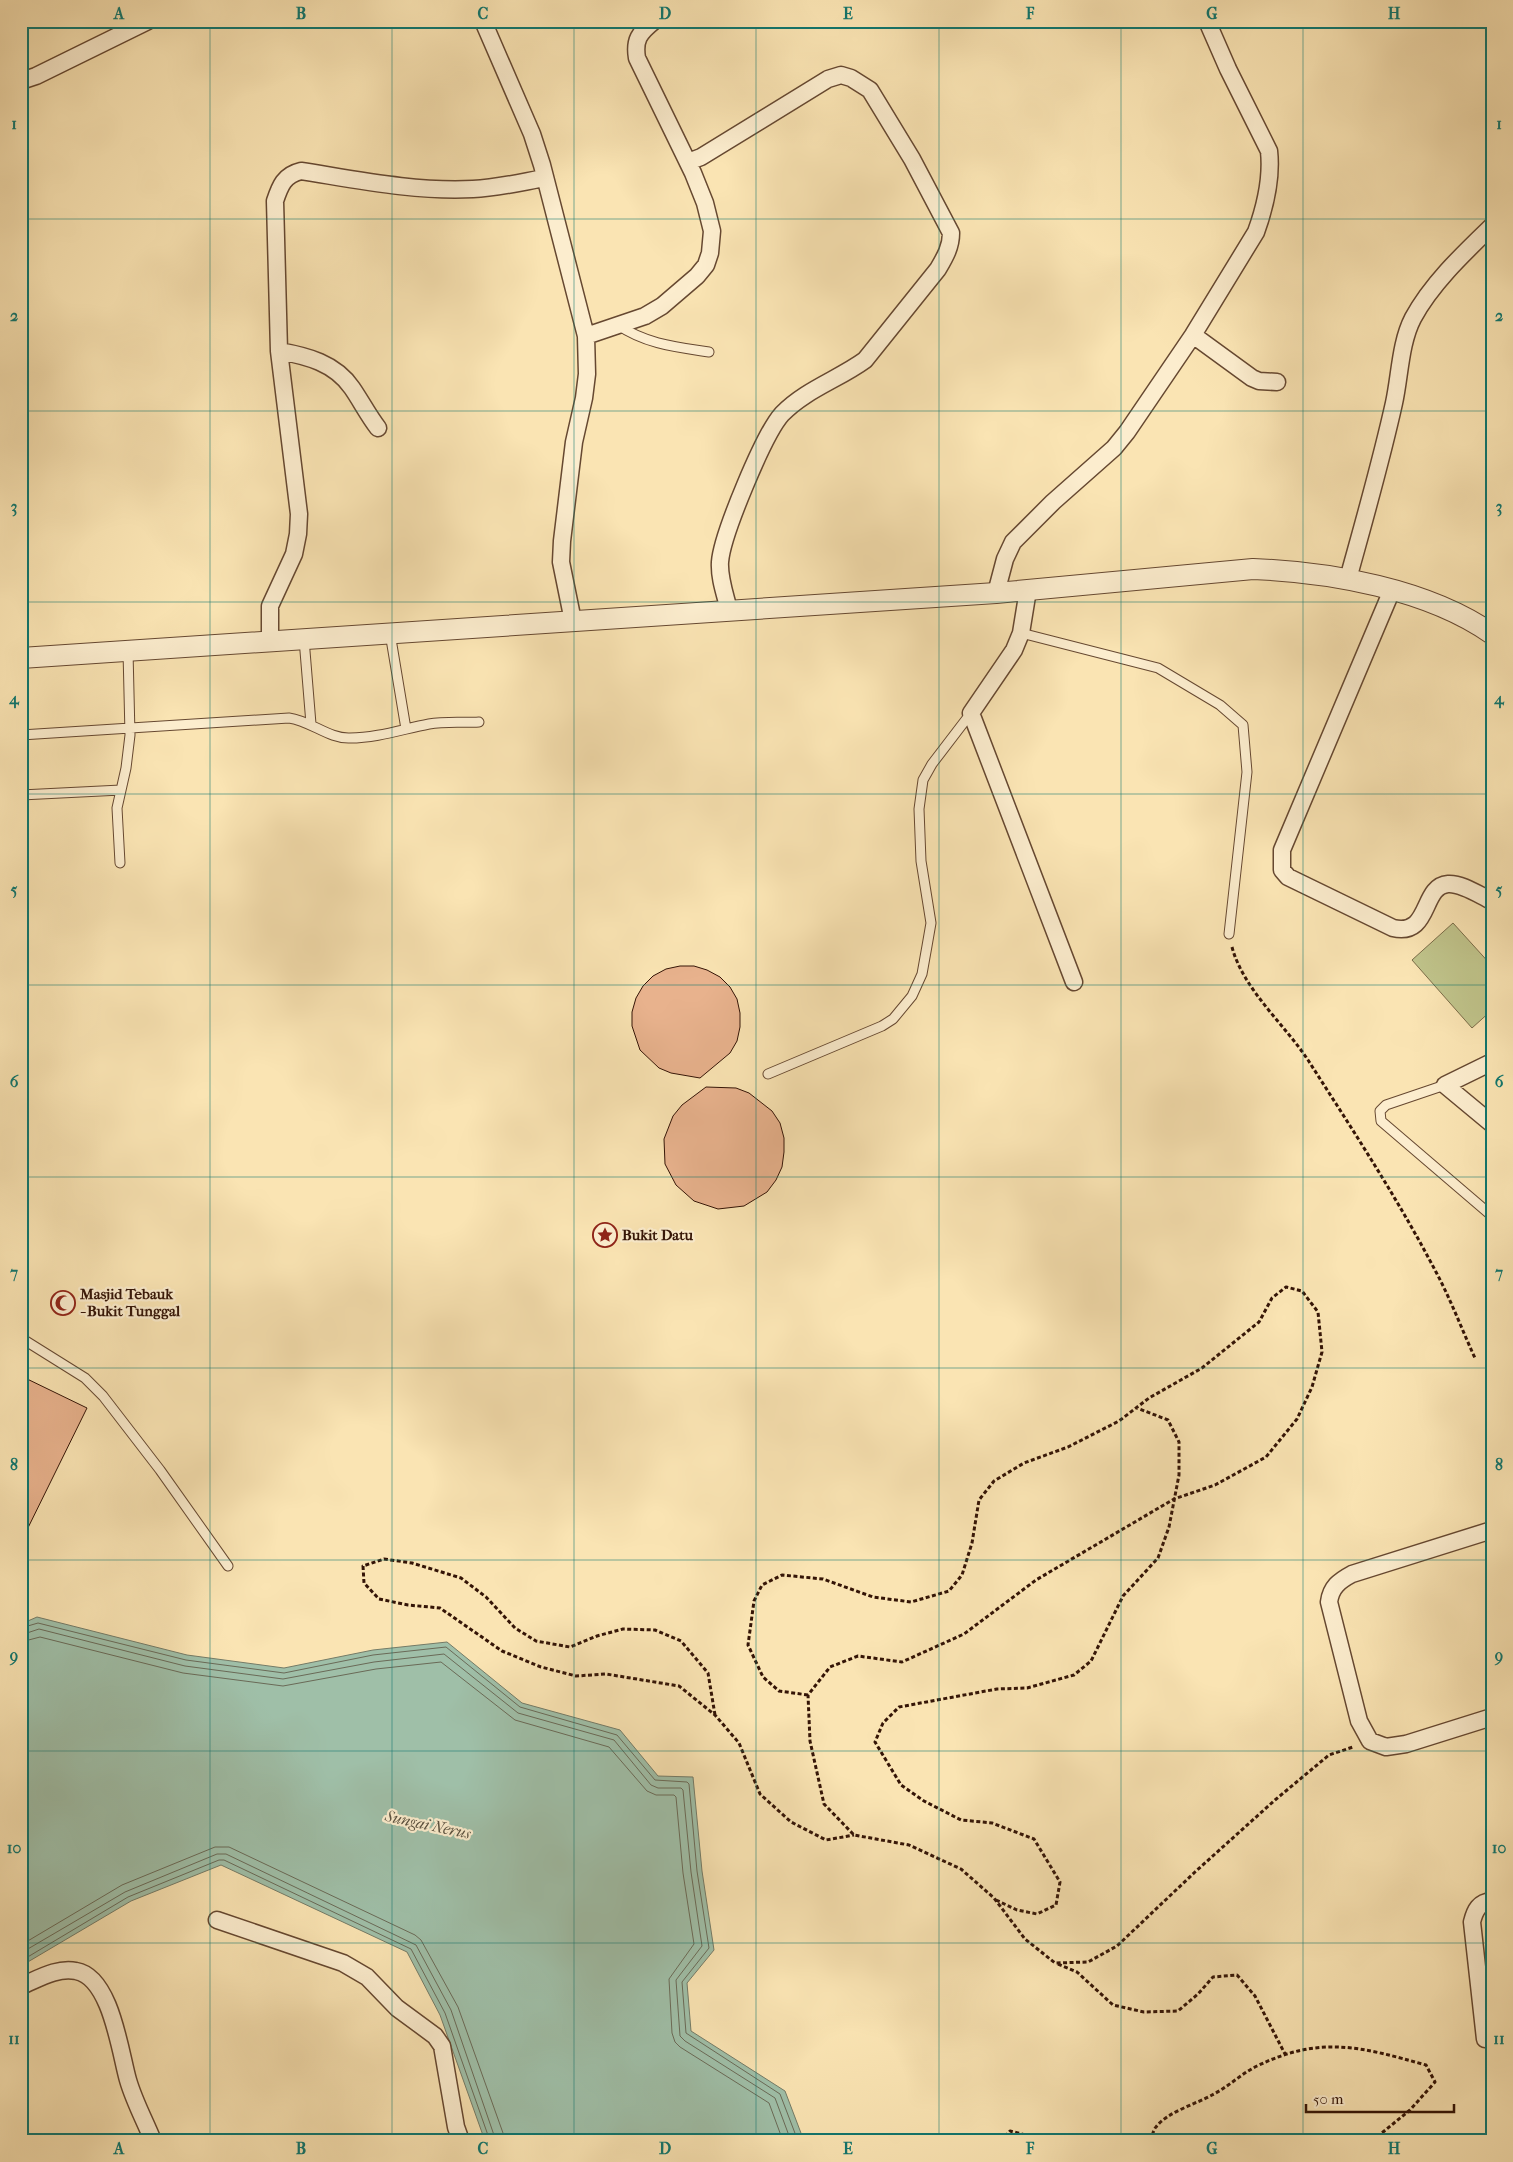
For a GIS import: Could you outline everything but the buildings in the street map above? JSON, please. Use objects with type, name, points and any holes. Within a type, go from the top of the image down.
[{"type":"street","points":[[21,81],[36,76],[148,21]]},
{"type":"street","points":[[483,21],[532,134],[586,336],[588,356],[586,382],[574,442],[561,562],[573,621]]},
{"type":"street","points":[[586,336],[645,316],[662,306],[697,276],[706,265],[712,231],[705,202],[688,162],[637,58],[635,46],[637,38],[642,30],[654,21]]},
{"type":"street","points":[[996,593],[1013,542],[1053,502],[1095,466],[1123,438],[1193,334],[1256,232],[1262,216],[1270,162],[1269,151],[1263,135],[1228,69],[1207,21]]},
{"type":"street","points":[[688,162],[701,157],[828,79],[841,75],[851,78],[870,90],[912,159],[951,233],[951,242],[938,269],[865,360],[793,405],[775,424],[759,455],[722,551],[721,576],[729,610]]},
{"type":"street","points":[[270,641],[270,606],[289,568],[298,534],[299,514],[279,351],[276,201],[284,180],[291,174],[301,171],[386,184],[439,189],[474,189],[545,178]]},
{"type":"street","points":[[1348,579],[1380,464],[1397,391],[1406,338],[1412,319],[1462,255],[1492,226]]},
{"type":"street","points":[[1193,334],[1252,378],[1259,381],[1277,382]]},
{"type":"street","points":[[279,351],[301,355],[327,365],[351,387],[378,428]]},
{"type":"street","points":[[21,658],[996,593],[1253,569],[1291,571],[1348,579],[1392,590],[1442,607],[1492,634]]},
{"type":"street","points":[[1028,590],[1021,633],[1014,650],[971,713],[1074,982]]},
{"type":"street","points":[[1392,590],[1282,850],[1282,870],[1288,877],[1393,928],[1401,930],[1415,925],[1437,889],[1444,885],[1459,886],[1492,901]]},
{"type":"street","points":[[1492,1062],[1445,1085],[1492,1124]]},
{"type":"street","points":[[1492,1530],[1352,1574],[1340,1580],[1331,1591],[1329,1602],[1358,1721],[1370,1741],[1386,1747],[1406,1744],[1492,1718]]},
{"type":"street","points":[[1485,2039],[1472,1922],[1475,1911],[1484,1902],[1492,1901]]},
{"type":"street","points":[[217,1920],[343,1963],[367,1977],[397,2008],[435,2036],[442,2046],[460,2141]]},
{"type":"street","points":[[21,1986],[62,1970],[77,1971],[88,1976],[99,1986],[117,2031],[128,2080],[153,2141]]},
{"type":"lane","points":[[618,325],[640,338],[664,345],[709,352]]},
{"type":"lane","points":[[390,632],[406,729]]},
{"type":"lane","points":[[1021,633],[1158,668],[1220,705],[1243,725],[1247,772],[1229,934]]},
{"type":"lane","points":[[304,639],[311,724]]},
{"type":"lane","points":[[120,863],[117,808],[126,768],[130,728],[128,651]]},
{"type":"lane","points":[[768,1074],[882,1026],[893,1019],[912,996],[922,974],[931,923],[921,861],[920,795],[923,780],[932,764],[971,713]]},
{"type":"lane","points":[[21,735],[289,718],[311,724],[335,736],[349,738],[383,735],[432,724],[479,722]]},
{"type":"lane","points":[[21,795],[121,790]]},
{"type":"lane","points":[[1445,1085],[1386,1105],[1380,1111],[1381,1121],[1492,1216]]},
{"type":"lane","points":[[21,1338],[85,1378],[103,1396],[160,1470],[228,1566]]},
{"type":"path","points":[[1229,934],[1235,957],[1260,998],[1306,1058],[1391,1194],[1436,1273],[1475,1358]]},
{"type":"path","points":[[808,1695],[779,1691],[763,1677],[748,1645],[754,1601],[762,1585],[782,1575],[823,1579],[873,1596],[910,1602],[949,1591],[962,1574],[972,1543],[979,1500],[994,1481],[1024,1463],[1068,1447],[1119,1421],[1150,1398],[1202,1368],[1259,1322],[1272,1298],[1286,1287],[1302,1292],[1318,1312],[1322,1352],[1312,1387],[1297,1419],[1266,1457],[1216,1485],[1174,1499],[1036,1580],[964,1634],[902,1662],[858,1656],[830,1667],[808,1695],[810,1741],[824,1804],[854,1835]]},
{"type":"path","points":[[994,1898],[1017,1910],[1037,1914],[1056,1906],[1060,1882],[1034,1839],[992,1823],[961,1820],[901,1785],[876,1742],[883,1723],[899,1707],[997,1689],[1027,1688],[1074,1676],[1091,1661],[1123,1596],[1158,1558],[1169,1527],[1179,1475],[1179,1442],[1168,1420],[1137,1408]]},
{"type":"path","points":[[715,1715],[708,1673],[681,1641],[655,1630],[623,1629],[597,1636],[570,1647],[536,1641],[515,1628],[486,1596],[461,1578],[412,1564],[384,1559],[363,1566],[364,1583],[379,1599],[408,1605],[440,1608],[502,1651],[541,1667],[576,1676],[606,1674],[680,1686],[715,1715],[739,1743],[760,1794],[791,1822],[826,1840],[854,1835],[909,1845],[961,1869],[994,1898],[1025,1938],[1055,1963],[1077,1972],[1113,2005],[1144,2012],[1178,2011],[1198,1994],[1213,1977],[1237,1975],[1255,1996],[1285,2054]]},
{"type":"path","points":[[1055,1963],[1088,1962],[1117,1946],[1194,1872],[1329,1755],[1370,1741]]},
{"type":"path","points":[[1150,2141],[1156,2126],[1178,2110],[1213,2095],[1255,2067],[1285,2054],[1310,2047],[1360,2048],[1426,2065],[1435,2082],[1410,2110],[1372,2141]]},
{"type":"path","points":[[1000,2141],[1010,2131],[1026,2135],[1036,2141]]},
{"type":"green space","points":[[1453,923],[1492,966],[1492,1010],[1472,1028],[1412,960]]},
{"type":"water","name":"Sungai Nerus","points":[[37,1617],[187,1655],[284,1668],[373,1650],[447,1642],[522,1703],[620,1730],[658,1776],[693,1777],[702,1871],[714,1950],[687,1983],[691,2031],[785,2091],[804,2141],[485,2141],[440,2015],[407,1952],[221,1865],[131,1901],[21,1966],[21,1624]]},
{"type":"place","name":"Bukit Datu","points":[[605,1235]]},
{"type":"place","name":"Masjid Tebauk - Bukit Tunggal","points":[[63,1303]]}]
